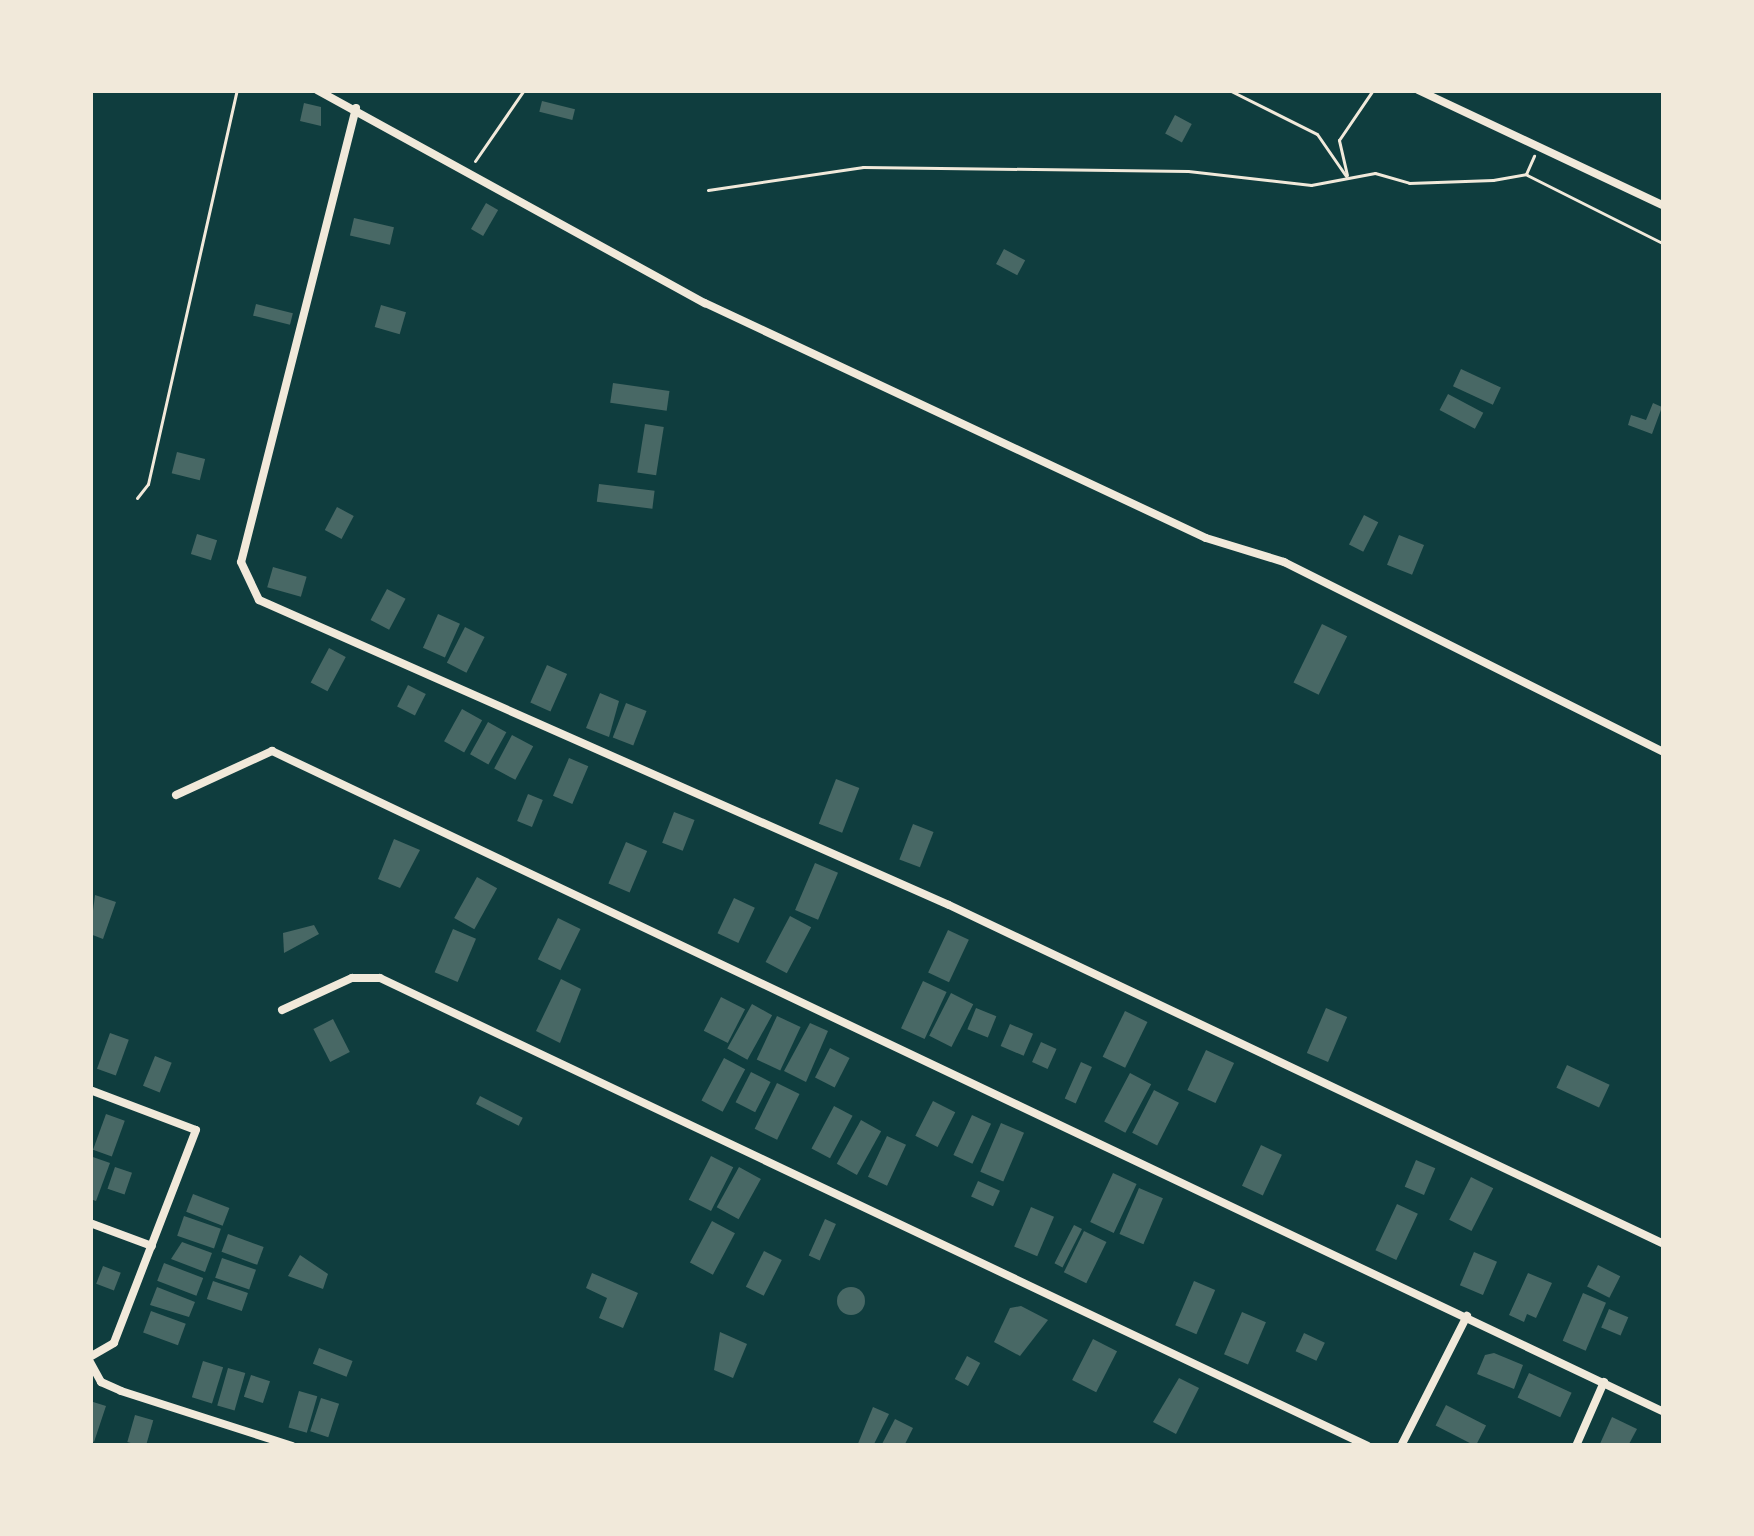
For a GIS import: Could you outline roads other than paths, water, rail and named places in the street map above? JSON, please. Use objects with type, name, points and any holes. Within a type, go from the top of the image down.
[{"type":"street","points":[[317,90],[470,167],[705,303],[1205,538],[1284,562],[1664,752]]},
{"type":"street","points":[[1418,90],[1537,151],[1664,206]]},
{"type":"street","points":[[356,108],[241,562],[259,600],[949,905],[1664,1244]]},
{"type":"street","points":[[176,795],[272,752],[1664,1412]]},
{"type":"street","points":[[282,1010],[352,978],[380,978],[1368,1446]]},
{"type":"street","points":[[90,1090],[196,1130],[114,1343],[90,1360],[101,1382],[292,1446]]},
{"type":"street","points":[[90,1223],[152,1246]]},
{"type":"street","points":[[1401,1446],[1467,1316]]},
{"type":"street","points":[[1576,1446],[1604,1382]]}]
